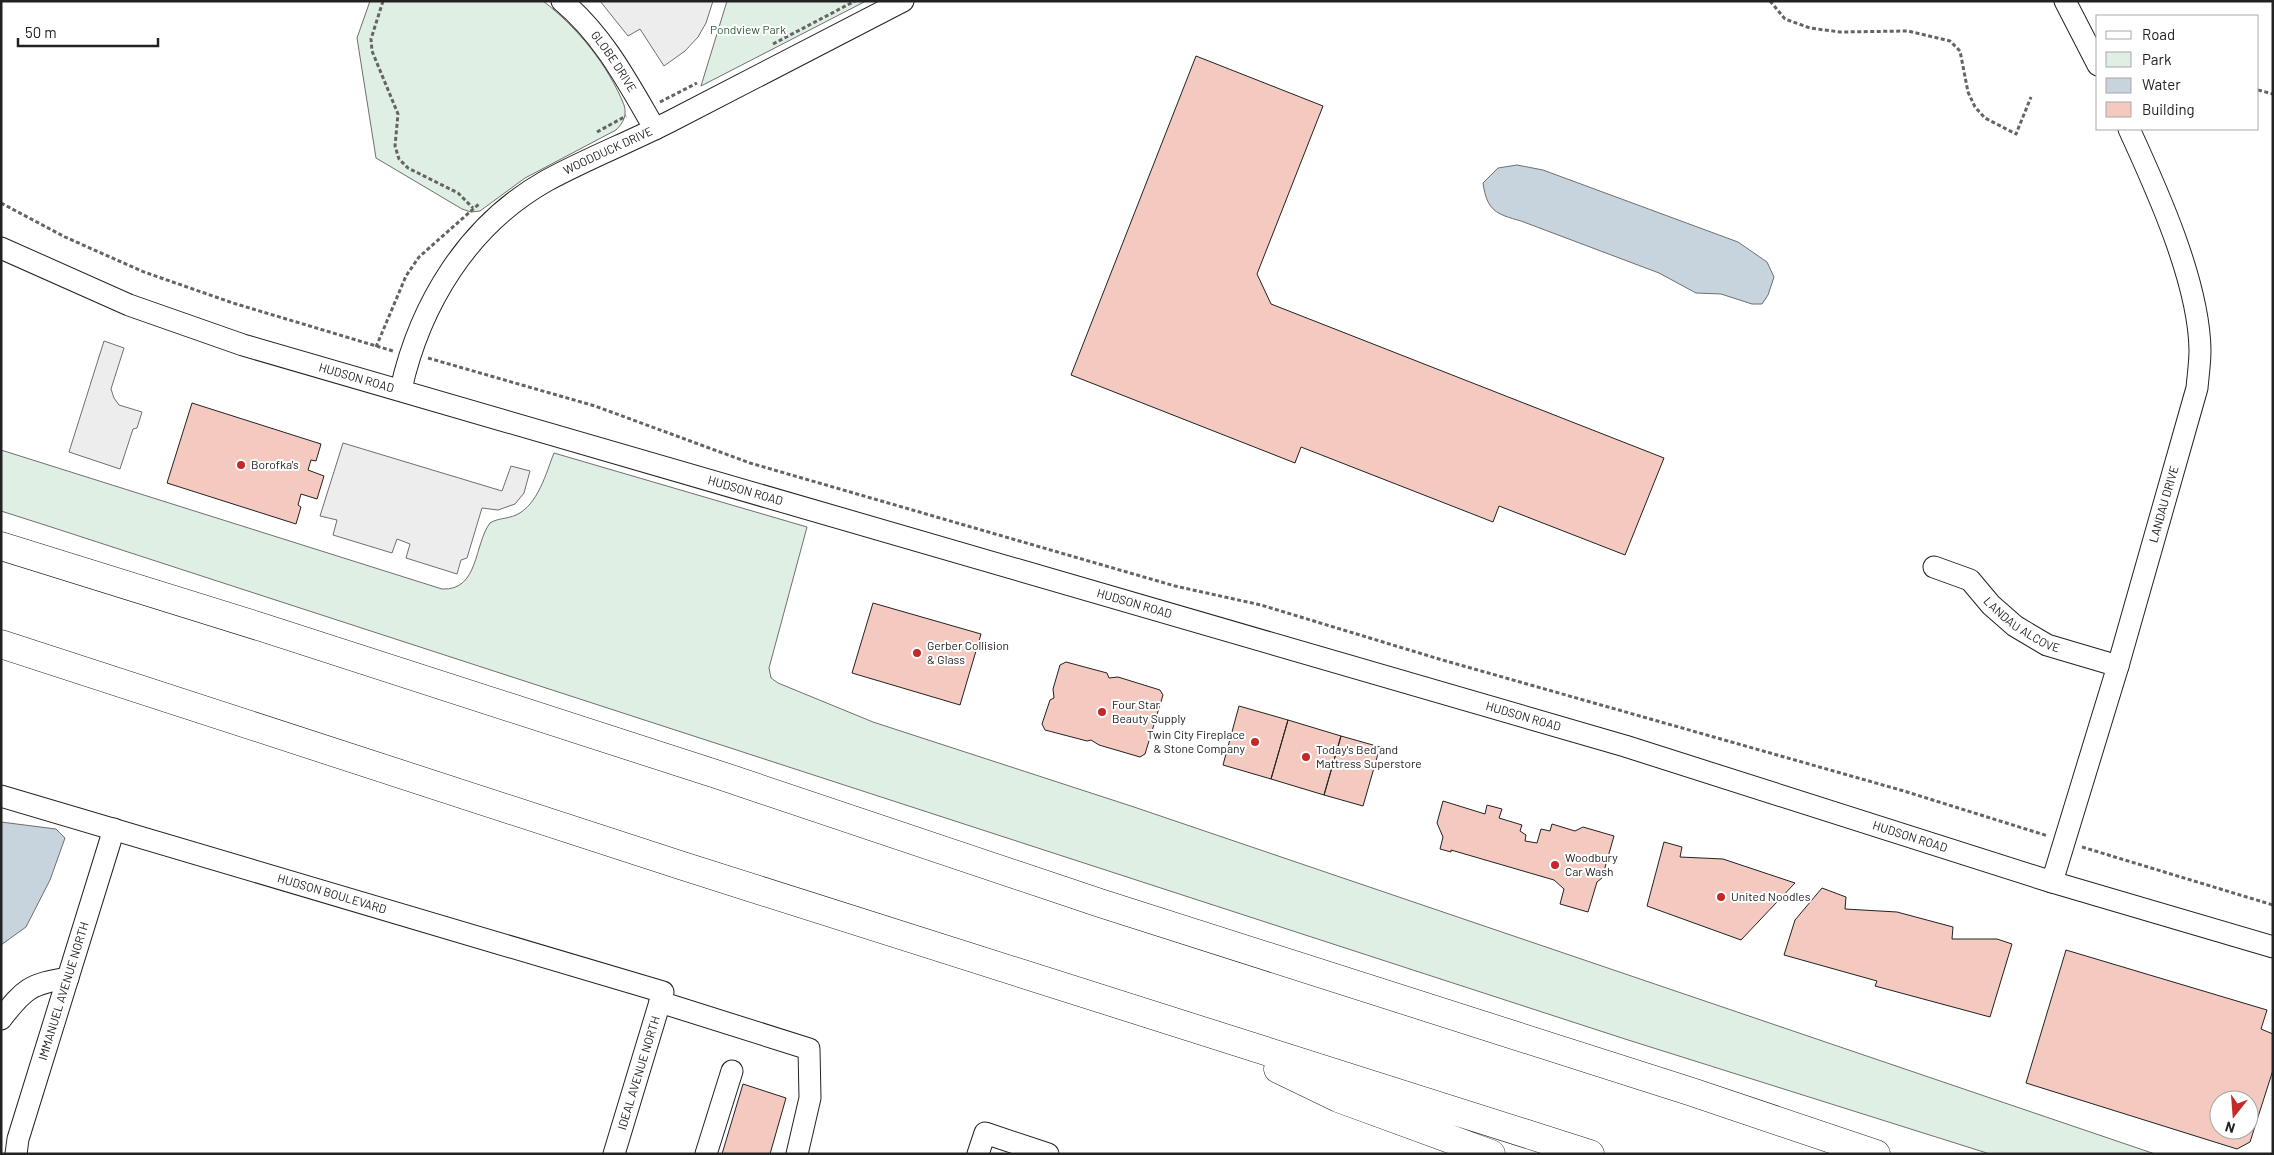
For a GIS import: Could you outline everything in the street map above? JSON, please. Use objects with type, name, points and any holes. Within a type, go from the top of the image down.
[{"type":"highway","points":[[1,528],[261,627]]},
{"type":"highway","points":[[1,546],[261,627],[719,775],[1100,903],[1692,1092],[1876,1154]]},
{"type":"highway","points":[[1,644],[683,866],[1590,1154]]},
{"type":"highway","points":[[1186,1025],[1338,1098],[1490,1154]]},
{"type":"highway","points":[[1826,1137],[1888,1154]]},
{"type":"street","name":"GLOBE DRIVE","points":[[562,1],[576,12],[612,57],[655,129]]},
{"type":"street","name":"WOODDUCK DRIVE","points":[[401,389],[409,354],[425,316],[444,279],[473,240],[505,209],[545,182],[655,129],[903,1]]},
{"type":"street","points":[[2065,1],[2096,61]]},
{"type":"street","name":"LANDAU DRIVE","points":[[2052,882],[2118,666],[2197,388],[2200,350],[2195,312],[2187,277],[2153,181],[2129,130]]},
{"type":"street","name":"HUDSON ROAD","points":[[1,248],[75,283],[190,328],[1625,746],[2052,882],[2273,946]]},
{"type":"street","name":"LANDAU ALCOVE","points":[[1934,567],[1970,580],[1991,605],[2015,626],[2047,645],[2118,666]]},
{"type":"street","name":"HUDSON BOULEVARD","points":[[1,796],[662,997],[809,1049],[810,1098],[796,1154]]},
{"type":"street","name":"IMMANUEL AVENUE NORTH","points":[[16,1154],[18,1139],[114,829]]},
{"type":"street","points":[[1,1019],[21,993],[44,981],[68,978]]},
{"type":"street","name":"IDEAL AVENUE NORTH","points":[[614,1154],[662,997]]},
{"type":"street","points":[[706,1154],[732,1071]]},
{"type":"street","points":[[978,1154],[985,1133],[1048,1154]]},
{"type":"path","points":[[376,347],[406,276],[420,257],[473,208],[458,193],[408,168],[400,159],[395,146],[398,114],[372,51],[371,39],[383,1]]},
{"type":"path","points":[[764,49],[855,1]]},
{"type":"path","points":[[1770,1],[1785,19],[1810,28],[1840,32],[1908,31],[1950,41],[1960,51],[1968,92],[1975,107],[1985,118],[2016,134],[2031,97]]},
{"type":"path","points":[[659,102],[706,79]]},
{"type":"path","points":[[2259,90],[2273,94]]},
{"type":"path","points":[[1,204],[65,237],[144,272],[232,303],[383,349]]},
{"type":"path","points":[[436,360],[595,406],[750,463],[1175,586],[1261,605],[1552,692],[1904,791],[2273,905]]},
{"type":"green space","points":[[370,1],[543,1],[580,35],[601,62],[624,105],[625,115],[623,121],[616,130],[525,178],[480,211],[471,212],[462,209],[376,158],[357,38]]},
{"type":"green space","name":"Pondview Park","points":[[727,1],[866,1],[701,86]]},
{"type":"green space","points":[[1,450],[442,589],[454,588],[469,575],[490,523],[516,515],[530,504],[540,488],[554,453],[807,527],[769,668],[771,678],[778,683],[873,722],[1134,807],[2155,1154],[1990,1154],[1625,1039],[1,511]]},
{"type":"shaded area","points":[[600,1],[713,1],[706,23],[698,37],[685,51],[664,66],[640,29],[628,36]]},
{"type":"shaded area","points":[[104,341],[124,348],[111,389],[114,398],[119,405],[142,412],[137,428],[133,429],[120,469],[69,452]]},
{"type":"shaded area","points":[[343,443],[502,491],[511,466],[530,471],[524,493],[515,504],[498,510],[482,508],[467,558],[461,560],[457,574],[406,558],[410,544],[397,539],[392,553],[333,535],[337,520],[320,516]]},
{"type":"water","points":[[1517,165],[1543,170],[1738,242],[1767,262],[1774,277],[1768,295],[1762,304],[1752,304],[1721,294],[1696,293],[1659,273],[1499,213],[1494,210],[1487,200],[1483,183],[1498,168]]},
{"type":"water","points":[[1,822],[56,829],[65,838],[50,880],[26,927],[1,945]]},
{"type":"building","points":[[1196,56],[1323,106],[1257,274],[1271,304],[1664,458],[1625,555],[1499,506],[1493,522],[1301,447],[1295,463],[1071,375]]},
{"type":"building","name":"Borofka's","points":[[192,403],[321,444],[316,461],[311,460],[308,470],[324,476],[317,499],[301,494],[298,505],[301,507],[296,524],[167,483]]},
{"type":"building","name":"Gerber Collision & Glass","points":[[873,603],[981,634],[960,705],[852,673]]},
{"type":"building","name":"Four Star Beauty Supply","points":[[1066,662],[1107,673],[1109,678],[1118,677],[1160,690],[1163,695],[1145,754],[1140,757],[1099,745],[1091,740],[1087,741],[1045,730],[1042,724],[1050,700],[1054,698],[1053,689],[1060,665]]},
{"type":"building","name":"Twin City Fireplace & Stone Company","points":[[1239,706],[1288,720],[1271,779],[1223,765]]},
{"type":"building","name":"Today's Bed and Mattress Superstore","points":[[1288,720],[1341,736],[1324,795],[1271,779]]},
{"type":"building","name":"Today's Bed and Mattress Superstore","points":[[1341,736],[1380,747],[1363,806],[1324,795]]},
{"type":"building","name":"Woodbury Car Wash","points":[[1443,801],[1485,814],[1487,805],[1502,809],[1499,818],[1522,825],[1520,831],[1526,835],[1525,841],[1537,843],[1541,829],[1550,831],[1552,824],[1575,831],[1583,827],[1614,836],[1602,878],[1597,882],[1588,912],[1560,904],[1564,889],[1554,880],[1451,850],[1451,852],[1440,849],[1443,837],[1437,823]]},
{"type":"building","points":[[1664,842],[1682,847],[1680,857],[1723,859],[1795,883],[1741,940],[1647,906]]},
{"type":"building","points":[[1822,888],[1846,897],[1845,909],[1897,912],[1953,927],[1952,939],[1997,939],[2012,944],[1990,1017],[1875,986],[1877,981],[1784,955],[1795,920]]},
{"type":"building","points":[[2066,950],[2267,1010],[2261,1029],[2273,1034],[2273,1070],[2259,1114],[2259,1090],[2209,1090],[2209,1140],[2251,1140],[2237,1149],[2026,1083]]},
{"type":"building","points":[[743,1084],[786,1098],[770,1154],[722,1154]]},
{"type":"place","name":"Borofka's","points":[[241,465]]},
{"type":"place","name":"Gerber Collision & Glass","points":[[917,653]]},
{"type":"place","name":"Four Star Beauty Supply","points":[[1102,712]]},
{"type":"place","name":"Twin City Fireplace & Stone Company","points":[[1255,742]]},
{"type":"place","name":"Today's Bed and Mattress Superstore","points":[[1306,757]]},
{"type":"place","name":"Woodbury Car Wash","points":[[1555,865]]},
{"type":"place","name":"United Noodles","points":[[1721,897]]}]
